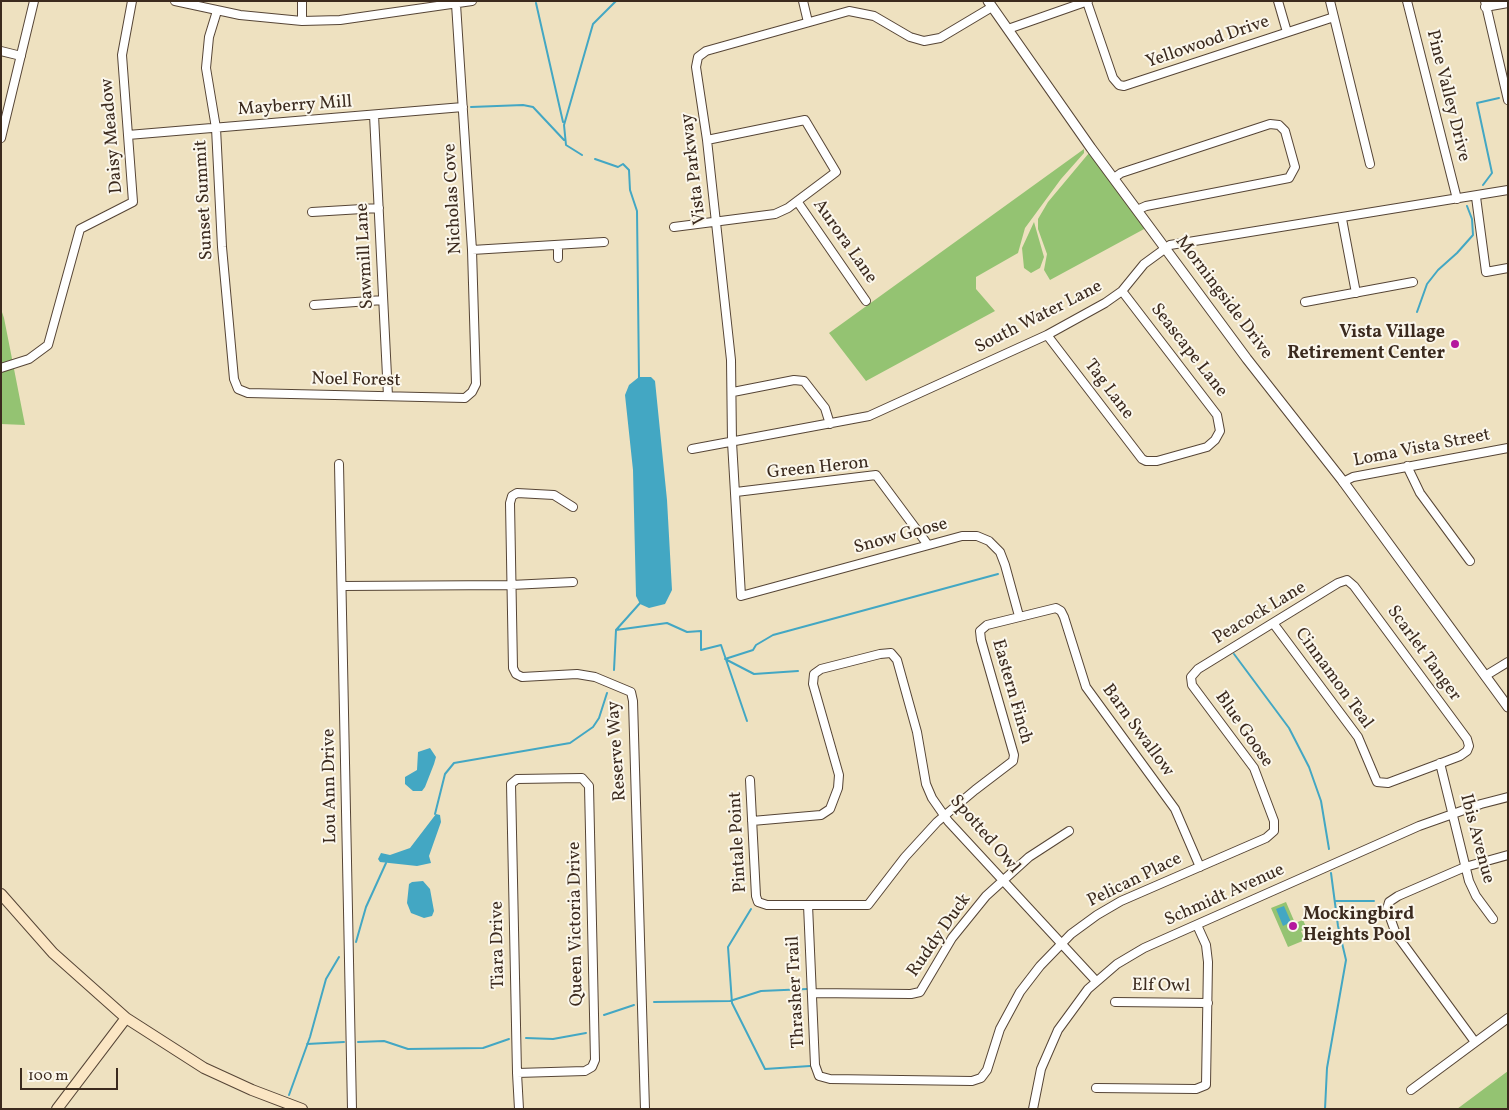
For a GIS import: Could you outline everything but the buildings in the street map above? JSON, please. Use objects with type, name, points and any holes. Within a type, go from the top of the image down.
[{"type":"main road","points":[[1,894],[53,953],[126,1018],[204,1068],[252,1090],[302,1109]]},
{"type":"main road","points":[[57,1109],[126,1018]]},
{"type":"street","points":[[1,138],[34,1]]},
{"type":"street","name":"Daisy Meadow","points":[[1,368],[36,355],[52,338],[80,229],[133,202],[122,55],[132,1]]},
{"type":"street","points":[[175,1],[217,11],[283,21],[340,20],[472,1]]},
{"type":"street","points":[[302,1],[302,21]]},
{"type":"street","points":[[802,1],[808,22]]},
{"type":"street","points":[[1058,1],[1061,10]]},
{"type":"street","points":[[1008,29],[1087,1]]},
{"type":"street","name":"Yellowood Drive","points":[[1087,1],[1113,78],[1119,85],[1128,85],[1334,17]]},
{"type":"street","points":[[1278,1],[1287,32]]},
{"type":"street","points":[[1330,1],[1370,164]]},
{"type":"street","name":"Pine Valley Drive","points":[[1408,1],[1457,199]]},
{"type":"street","points":[[1508,3],[1485,4],[1508,100]]},
{"type":"street","name":"Nicholas Cove","points":[[456,4],[472,250],[476,384],[472,392]]},
{"type":"street","name":"Vista Parkway","points":[[741,596],[732,442],[733,392],[707,140],[696,67],[698,57],[706,51],[808,22],[858,11],[874,16],[910,37],[932,40],[948,34],[990,4]]},
{"type":"street","name":"Morningside Drive","points":[[990,4],[1137,210],[1343,482],[1508,706]]},
{"type":"street","name":"Sunset Summit","points":[[217,11],[208,37],[206,68],[216,128],[223,256],[234,379],[238,389]]},
{"type":"street","points":[[1,51],[21,56]]},
{"type":"street","name":"Mayberry Mill","points":[[128,135],[463,107]]},
{"type":"street","name":"Sawmill Lane","points":[[374,115],[388,396]]},
{"type":"street","points":[[674,227],[775,214],[797,201],[836,172],[805,120],[707,140]]},
{"type":"street","points":[[1114,178],[1121,173],[1270,124],[1279,124],[1285,131],[1295,167],[1289,178],[1146,206],[1137,210]]},
{"type":"street","name":"South Water Lane","points":[[692,449],[869,416],[1047,335],[1105,303],[1122,291],[1144,264],[1165,247],[1508,190]]},
{"type":"street","points":[[1476,196],[1486,272],[1508,268]]},
{"type":"street","name":"Aurora Lane","points":[[797,201],[866,301]]},
{"type":"street","points":[[312,212],[379,208]]},
{"type":"street","points":[[1342,219],[1356,293]]},
{"type":"street","points":[[472,250],[604,242]]},
{"type":"street","points":[[558,245],[558,258]]},
{"type":"street","points":[[1305,302],[1413,282]]},
{"type":"street","name":"Seascape Lane","points":[[1122,291],[1217,415],[1221,425],[1219,434],[1213,442],[1204,448],[1157,461],[1146,462]]},
{"type":"street","points":[[314,305],[383,300]]},
{"type":"street","name":"Tag Lane","points":[[1047,335],[1138,455],[1146,462]]},
{"type":"street","points":[[733,392],[794,380],[804,381],[825,408],[830,424]]},
{"type":"street","name":"Noel Forest","points":[[238,389],[248,392],[464,398],[472,392]]},
{"type":"street","name":"Loma Vista Street","points":[[1343,482],[1353,477],[1508,448]]},
{"type":"street","name":"Lou Ann Drive","points":[[339,464],[352,1109]]},
{"type":"street","points":[[1407,466],[1420,493],[1470,561]]},
{"type":"street","name":"Green Heron","points":[[736,492],[876,475],[928,545]]},
{"type":"street","name":"Reserve Way","points":[[573,506],[554,495],[517,493],[512,496],[510,503],[513,668],[516,674],[522,677],[586,674],[622,687],[630,692],[633,701],[645,1109]]},
{"type":"street","name":"Snow Goose","points":[[741,596],[962,536],[978,536],[989,541],[1000,552],[1019,616]]},
{"type":"street","name":"Peacock Lane","points":[[1191,677],[1198,669],[1338,583],[1347,580]]},
{"type":"street","name":"Scarlet Tanger","points":[[1347,580],[1354,586],[1467,739],[1468,749],[1460,756],[1440,763]]},
{"type":"street","points":[[342,586],[511,585],[573,582]]},
{"type":"street","name":"Barn Swallow","points":[[1019,616],[1049,608],[1059,609],[1064,617],[1086,687],[1175,809],[1200,866]]},
{"type":"street","name":"Eastern Finch","points":[[944,816],[1013,761],[1013,751],[980,631],[987,625],[1019,616]]},
{"type":"street","name":"Cinnamon Teal","points":[[1273,623],[1358,737],[1377,782],[1388,783],[1440,763]]},
{"type":"street","name":"Spotted Owl","points":[[752,822],[824,814],[833,805],[838,782],[838,769],[813,684],[814,674],[854,660],[884,653],[891,654],[897,660],[917,732],[928,789],[944,816],[1096,981]]},
{"type":"street","points":[[1485,676],[1508,662]]},
{"type":"street","name":"Blue Goose","points":[[1191,677],[1192,685],[1254,768],[1274,821],[1274,831]]},
{"type":"street","name":"Ibis Avenue","points":[[1440,763],[1474,893],[1493,919]]},
{"type":"street","name":"Queen Victoria Drive","points":[[513,782],[517,779],[578,778],[586,780],[589,786],[595,1060],[592,1067],[585,1071],[517,1074]]},
{"type":"street","name":"Pintale Point","points":[[750,780],[756,896],[758,902],[767,905],[808,905]]},
{"type":"street","name":"Tiara Drive","points":[[513,782],[511,787],[519,1109]]},
{"type":"street","name":"Schmidt Avenue","points":[[1033,1109],[1039,1077],[1052,1041],[1071,1010],[1096,981],[1136,953],[1454,813],[1508,798]]},
{"type":"street","points":[[808,905],[863,906],[870,904],[905,857],[944,816]]},
{"type":"street","name":"Ruddy Duck","points":[[812,993],[910,994],[920,992],[962,925],[1002,880],[1036,852],[1069,831]]},
{"type":"street","name":"Pelican Place","points":[[819,1076],[828,1079],[978,1080],[985,1073],[1000,1029],[1020,992],[1061,944],[1086,922],[1112,906],[1266,838],[1274,831]]},
{"type":"street","points":[[1476,1042],[1396,934],[1389,919],[1387,905],[1393,899],[1466,867],[1508,855]]},
{"type":"street","name":"Thrasher Trail","points":[[808,905],[815,1065],[819,1076]]},
{"type":"street","points":[[1096,1088],[1196,1089],[1205,1086],[1207,1081],[1208,954],[1197,925]]},
{"type":"street","name":"Elf Owl","points":[[1115,1002],[1208,1003]]},
{"type":"street","points":[[1411,1090],[1508,1018]]},
{"type":"green space","points":[[1084,149],[1084,153],[1061,179],[1025,228],[1018,253],[976,277],[976,289],[995,311],[866,381],[829,333]]},
{"type":"green space","points":[[1089,153],[1146,228],[1050,280],[1044,270],[1047,254],[1038,229],[1038,219],[1048,202]]},
{"type":"green space","points":[[1034,222],[1044,257],[1040,268],[1031,273],[1024,268],[1022,248]]},
{"type":"green space","points":[[1,309],[4,318],[25,425],[1,424]]},
{"type":"green space","name":"Mockingbird Heights Pool","points":[[1286,902],[1295,923],[1303,920],[1307,929],[1301,931],[1305,940],[1288,947],[1271,908]]},
{"type":"green space","points":[[1508,1071],[1508,1109],[1457,1109]]},
{"type":"water","points":[[639,377],[651,377],[655,381],[667,500],[672,590],[665,604],[649,608],[640,604],[636,596],[633,470],[625,395],[629,385]]},
{"type":"water","points":[[430,748],[436,757],[425,787],[422,791],[413,791],[405,784],[405,777],[417,770],[418,752]]},
{"type":"water","points":[[436,814],[440,815],[441,822],[429,856],[431,863],[417,866],[380,862],[378,859],[381,853],[390,855],[410,848]]},
{"type":"water","points":[[423,881],[430,889],[434,911],[432,916],[424,918],[411,913],[407,903],[409,884]]},
{"type":"water","points":[[1284,906],[1291,922],[1283,926],[1276,909]]},
{"type":"waterway","points":[[582,155],[566,145],[564,125],[593,24],[616,1]]},
{"type":"waterway","points":[[536,3],[563,122]]},
{"type":"waterway","points":[[1483,185],[1492,173],[1477,103],[1499,98]]},
{"type":"waterway","points":[[471,107],[523,105],[533,107],[564,140]]},
{"type":"waterway","points":[[595,159],[618,167],[623,164],[629,170],[630,190],[637,211],[639,378]]},
{"type":"waterway","points":[[1417,312],[1427,284],[1438,270],[1473,235],[1472,219],[1467,206]]},
{"type":"waterway","points":[[725,659],[753,650],[756,645],[773,635],[998,574]]},
{"type":"waterway","points":[[616,630],[641,602]]},
{"type":"waterway","points":[[614,670],[616,630],[667,623],[687,632],[701,631],[701,650],[721,645],[747,721]]},
{"type":"waterway","points":[[1234,654],[1289,728],[1309,767],[1321,801],[1329,849]]},
{"type":"waterway","points":[[727,660],[754,674],[798,671]]},
{"type":"waterway","points":[[435,814],[445,774],[454,763],[570,743],[593,727],[599,718],[607,693]]},
{"type":"waterway","points":[[356,942],[366,907],[386,863]]},
{"type":"waterway","points":[[1325,1109],[1327,1068],[1346,960],[1338,926],[1331,873]]},
{"type":"waterway","points":[[1335,901],[1374,901]]},
{"type":"waterway","points":[[751,909],[728,947],[732,1003],[765,1069],[810,1066]]},
{"type":"waterway","points":[[289,1095],[310,1037],[326,979],[339,957]]},
{"type":"waterway","points":[[654,1002],[730,1001],[761,991],[807,989]]},
{"type":"waterway","points":[[604,1015],[634,1005]]},
{"type":"waterway","points":[[526,1038],[553,1039],[586,1033]]},
{"type":"waterway","points":[[358,1042],[384,1041],[408,1049],[483,1048],[509,1039]]},
{"type":"waterway","points":[[307,1044],[344,1042]]},
{"type":"place","name":"Vista Village Retirement Center","points":[[1455,344]]},
{"type":"place","name":"Mockingbird Heights Pool","points":[[1293,926]]}]
